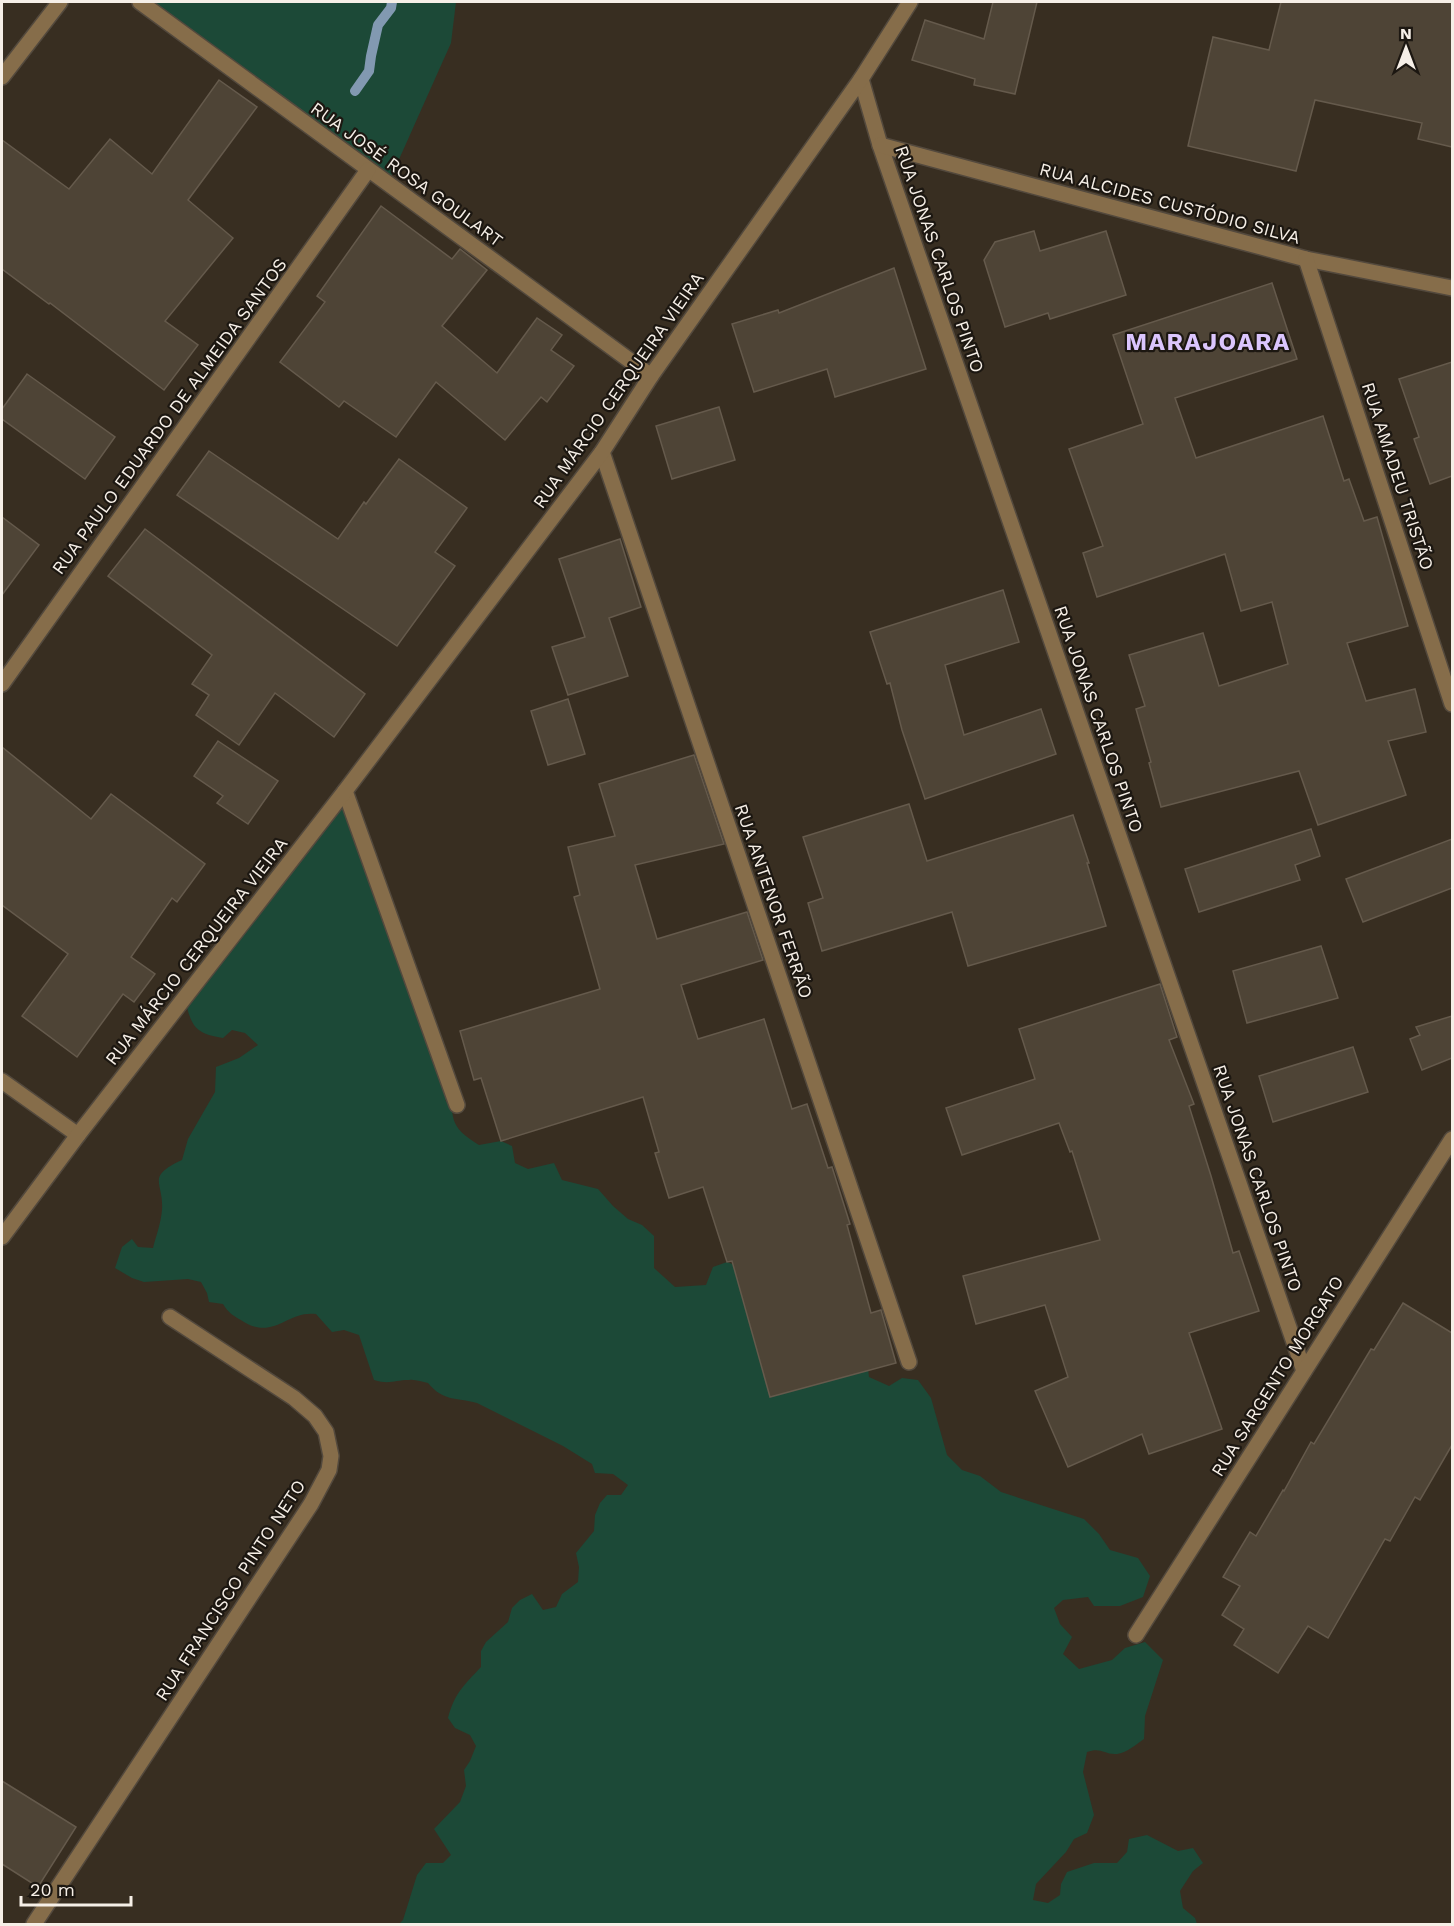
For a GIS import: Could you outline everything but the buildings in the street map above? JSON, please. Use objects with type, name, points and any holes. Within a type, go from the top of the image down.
[{"type":"street","points":[[2,77],[60,2]]},
{"type":"street","name":"RUA JOSÉ ROSA GOULART","points":[[140,2],[651,376]]},
{"type":"street","name":"RUA MÁRCIO CERQUEIRA VIEIRA","points":[[2,1237],[602,452],[651,376],[861,79],[910,2]]},
{"type":"street","name":"RUA JONAS CARLOS PINTO","points":[[861,79],[880,145],[1304,1371]]},
{"type":"street","name":"RUA ALCIDES CUSTÓDIO SILVA","points":[[880,145],[1306,259],[1452,288]]},
{"type":"street","name":"RUA PAULO EDUARDO DE ALMEIDA SANTOS","points":[[2,684],[368,170]]},
{"type":"street","name":"RUA AMADEU TRISTÃO","points":[[1306,259],[1452,704]]},
{"type":"street","name":"RUA ANTENOR FERRÃO","points":[[602,452],[909,1362]]},
{"type":"street","points":[[345,791],[457,1105]]},
{"type":"street","points":[[2,1081],[78,1135]]},
{"type":"street","name":"RUA SARGENTO MORGATO","points":[[1136,1635],[1452,1139]]},
{"type":"street","name":"RUA FRANCISCO PINTO NETO","points":[[34,1924],[311,1504],[328,1470],[331,1456],[326,1432],[315,1416],[294,1398],[170,1317]]},
{"type":"green space","points":[[140,2],[456,2],[451,43],[388,184]]},
{"type":"green space","points":[[345,791],[457,1105],[445,1100],[452,1109],[460,1131],[479,1145],[501,1141],[512,1146],[515,1163],[528,1169],[554,1163],[562,1180],[598,1189],[628,1219],[642,1225],[654,1236],[654,1268],[675,1287],[706,1285],[713,1267],[727,1262],[748,1270],[867,1359],[869,1377],[889,1386],[902,1378],[918,1380],[931,1398],[947,1455],[962,1470],[980,1476],[1001,1492],[1084,1519],[1099,1534],[1110,1550],[1138,1558],[1150,1576],[1143,1597],[1120,1606],[1094,1606],[1088,1597],[1063,1600],[1054,1608],[1060,1624],[1072,1637],[1063,1654],[1079,1669],[1112,1660],[1125,1648],[1145,1642],[1163,1660],[1145,1716],[1144,1739],[1120,1753],[1113,1754],[1096,1750],[1087,1752],[1083,1772],[1094,1815],[1087,1833],[1074,1839],[1066,1852],[1036,1884],[1033,1900],[1048,1903],[1060,1895],[1061,1884],[1067,1872],[1094,1863],[1117,1863],[1127,1852],[1129,1839],[1147,1835],[1178,1851],[1193,1848],[1203,1863],[1193,1871],[1180,1891],[1183,1908],[1195,1918],[1197,1924],[399,1924],[403,1920],[417,1875],[426,1863],[443,1863],[451,1855],[434,1829],[460,1802],[466,1786],[464,1770],[476,1746],[470,1735],[455,1728],[448,1718],[457,1696],[481,1667],[481,1651],[486,1642],[508,1622],[512,1608],[520,1600],[532,1594],[543,1610],[556,1607],[562,1594],[578,1582],[579,1567],[576,1553],[594,1531],[595,1515],[600,1503],[607,1495],[621,1495],[628,1485],[613,1474],[595,1473],[592,1464],[563,1446],[477,1403],[445,1396],[428,1383],[411,1380],[388,1382],[374,1380],[359,1335],[344,1330],[332,1332],[316,1314],[297,1316],[264,1328],[255,1327],[234,1316],[223,1304],[209,1302],[201,1282],[188,1279],[144,1282],[115,1268],[122,1247],[132,1239],[138,1247],[153,1248],[162,1210],[160,1176],[182,1160],[188,1139],[215,1092],[216,1067],[239,1058],[258,1045],[245,1033],[232,1030],[223,1038],[199,1030],[189,1015],[184,997]]},
{"type":"waterway","points":[[355,91],[369,71],[378,25],[391,8],[392,2]]},
{"type":"district","name":"MARAJOARA","points":[[1208,342]]}]
